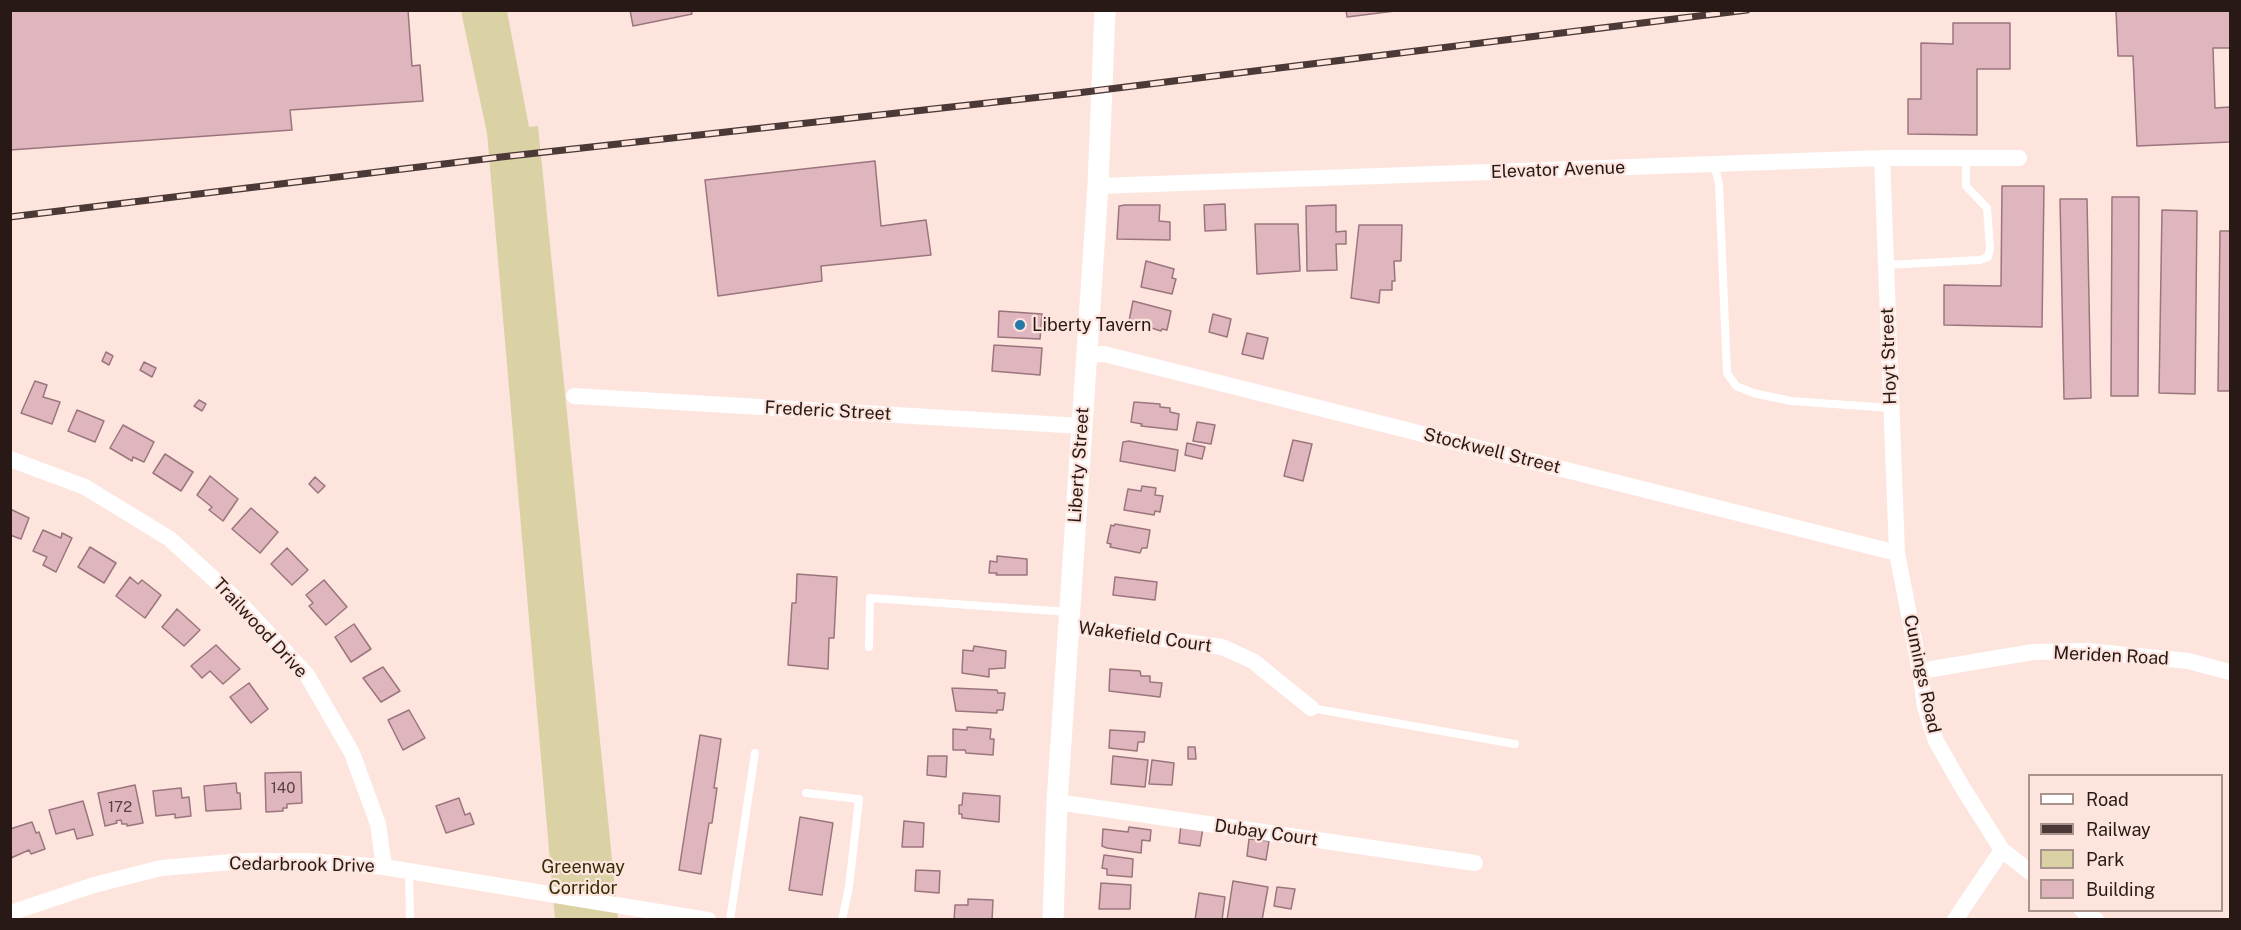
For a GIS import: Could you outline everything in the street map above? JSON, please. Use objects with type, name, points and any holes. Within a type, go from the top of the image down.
[{"type":"street","name":"Liberty Street","points":[[1053,920],[1057,802],[1068,619],[1098,186],[1105,10]]},
{"type":"street","name":"Elevator Avenue","points":[[1098,186],[1882,158],[2019,158]]},
{"type":"street","name":"Hoyt Street","points":[[1882,158],[1897,553]]},
{"type":"street","name":"Stockwell Street","points":[[1087,356],[1104,354],[1897,553]]},
{"type":"street","name":"Frederic Street","points":[[574,396],[1082,426]]},
{"type":"street","name":"Trailwood Drive","points":[[10,459],[85,487],[170,539],[238,602],[307,675],[352,753],[378,824],[384,867]]},
{"type":"street","name":"Cumings Road","points":[[1897,553],[1925,707],[1936,741],[2002,850],[2028,870]]},
{"type":"street","name":"Wakefield Court","points":[[1068,619],[1222,647],[1253,661],[1311,708]]},
{"type":"street","name":"Meriden Road","points":[[1920,671],[2033,652],[2087,651],[2188,661],[2230,672]]},
{"type":"street","name":"Dubay Court","points":[[1057,802],[1475,863]]},
{"type":"street","points":[[1954,920],[2002,850]]},
{"type":"street","name":"Cedarbrook Drive","points":[[10,913],[94,885],[161,868],[244,861],[310,861],[384,867]]},
{"type":"street","points":[[384,867],[592,900],[638,914],[708,920]]},
{"type":"lane","points":[[1886,265],[1980,260],[1988,256],[1990,249],[1987,208],[1966,186],[1966,158]]},
{"type":"lane","points":[[1714,164],[1719,184],[1727,373],[1736,386],[1753,393],[1791,401],[1891,408]]},
{"type":"lane","points":[[869,647],[870,598],[1068,619]]},
{"type":"lane","points":[[1311,708],[1515,744]]},
{"type":"lane","points":[[730,920],[755,753]]},
{"type":"lane","points":[[806,793],[859,799],[849,886],[842,920]]},
{"type":"lane","points":[[409,870],[410,920]]},
{"type":"green space","name":"Greenway Corridor","points":[[461,11],[507,11],[529,127],[538,126],[618,919],[555,919],[487,133]]},
{"type":"building","points":[[10,10],[408,10],[412,66],[420,65],[423,101],[290,110],[292,130],[10,150]]},
{"type":"building","points":[[630,10],[691,10],[692,14],[633,26]]},
{"type":"building","points":[[1346,10],[1395,10],[1395,11],[1347,17]]},
{"type":"building","points":[[2230,10],[2230,48],[2213,48],[2215,108],[2230,107],[2230,142],[2137,146],[2133,56],[2118,56],[2116,11]]},
{"type":"building","points":[[1953,23],[2010,23],[2010,69],[1977,69],[1977,135],[1908,134],[1908,99],[1921,99],[1921,43],[1953,44]]},
{"type":"building","points":[[875,161],[881,226],[926,220],[931,255],[821,266],[822,281],[718,296],[705,180]]},
{"type":"building","points":[[2002,186],[2044,186],[2042,327],[1944,325],[1944,285],[2001,286]]},
{"type":"building","points":[[2112,197],[2139,197],[2138,396],[2111,396]]},
{"type":"building","points":[[2060,199],[2087,199],[2091,398],[2064,399]]},
{"type":"building","points":[[1225,204],[1226,230],[1205,231],[1204,205]]},
{"type":"building","points":[[1160,205],[1159,221],[1170,222],[1170,240],[1117,239],[1119,206]]},
{"type":"building","points":[[1336,205],[1336,232],[1346,231],[1346,244],[1336,244],[1337,270],[1307,271],[1306,206]]},
{"type":"building","points":[[2162,210],[2197,211],[2195,394],[2159,393]]},
{"type":"building","points":[[1255,224],[1298,224],[1300,271],[1257,274]]},
{"type":"building","points":[[1359,225],[1402,225],[1401,261],[1394,261],[1395,281],[1392,281],[1392,290],[1380,290],[1379,303],[1351,298]]},
{"type":"building","points":[[2220,231],[2230,231],[2230,391],[2218,391]]},
{"type":"building","points":[[1146,261],[1174,269],[1172,278],[1176,279],[1172,294],[1141,287]]},
{"type":"building","points":[[1133,301],[1171,311],[1167,330],[1162,329],[1161,331],[1129,321]]},
{"type":"building","name":"Liberty Tavern","points":[[999,311],[1042,314],[1040,339],[998,337]]},
{"type":"building","points":[[1213,314],[1231,319],[1227,337],[1209,332]]},
{"type":"building","points":[[1247,333],[1268,338],[1263,359],[1242,354]]},
{"type":"building","points":[[994,345],[1042,348],[1040,375],[992,371]]},
{"type":"building","points":[[106,352],[113,356],[109,365],[102,361]]},
{"type":"building","points":[[144,362],[156,368],[152,377],[140,370]]},
{"type":"building","points":[[35,381],[47,385],[43,397],[60,402],[52,424],[21,413]]},
{"type":"building","points":[[199,400],[206,404],[202,411],[194,406]]},
{"type":"building","points":[[1134,402],[1160,404],[1160,407],[1170,408],[1170,412],[1179,414],[1177,430],[1141,426],[1142,424],[1131,422]]},
{"type":"building","points":[[77,410],[104,421],[95,442],[68,431]]},
{"type":"building","points":[[1197,422],[1215,425],[1211,444],[1193,441]]},
{"type":"building","points":[[123,425],[154,442],[144,462],[133,457],[132,461],[110,448]]},
{"type":"building","points":[[1293,440],[1312,444],[1303,481],[1284,476]]},
{"type":"building","points":[[1129,441],[1178,450],[1175,471],[1120,461],[1123,442]]},
{"type":"building","points":[[1187,443],[1205,447],[1202,459],[1185,455]]},
{"type":"building","points":[[165,454],[193,472],[181,491],[153,473]]},
{"type":"building","points":[[210,476],[238,499],[223,521],[209,510],[212,507],[197,495]]},
{"type":"building","points":[[315,477],[325,486],[318,493],[309,484]]},
{"type":"building","points":[[1142,486],[1156,488],[1155,495],[1163,496],[1160,512],[1155,511],[1154,515],[1124,510],[1128,489],[1141,491]]},
{"type":"building","points":[[251,508],[278,532],[260,553],[232,529]]},
{"type":"building","points":[[10,509],[29,518],[21,539],[10,535]]},
{"type":"building","points":[[1111,525],[1150,530],[1147,548],[1142,548],[1140,553],[1110,547],[1111,544],[1107,543]]},
{"type":"building","points":[[43,530],[61,538],[62,533],[72,538],[56,572],[43,565],[47,557],[33,551]]},
{"type":"building","points":[[90,547],[116,563],[104,583],[78,567]]},
{"type":"building","points":[[287,548],[308,570],[292,585],[271,564]]},
{"type":"building","points":[[997,556],[1027,559],[1027,575],[989,573],[990,561],[997,562]]},
{"type":"building","points":[[797,574],[837,577],[834,638],[829,638],[828,669],[788,665],[792,603],[796,603]]},
{"type":"building","points":[[130,577],[138,584],[142,580],[161,595],[145,618],[116,596]]},
{"type":"building","points":[[1115,577],[1157,582],[1155,600],[1113,595]]},
{"type":"building","points":[[324,580],[347,607],[326,625],[309,606],[313,603],[306,595]]},
{"type":"building","points":[[177,609],[200,630],[184,646],[162,627]]},
{"type":"building","points":[[354,624],[371,649],[351,662],[335,637]]},
{"type":"building","points":[[216,645],[240,669],[223,684],[210,671],[202,678],[191,666]]},
{"type":"building","points":[[974,646],[1006,651],[1005,668],[989,669],[989,677],[962,673],[963,650],[973,651]]},
{"type":"building","points":[[383,667],[400,691],[381,702],[363,678]]},
{"type":"building","points":[[1110,669],[1140,671],[1141,676],[1150,676],[1150,682],[1162,683],[1160,697],[1109,691]]},
{"type":"building","points":[[249,683],[268,709],[251,723],[230,697]]},
{"type":"building","points":[[952,688],[997,690],[998,693],[1005,693],[1003,710],[997,710],[997,713],[956,711]]},
{"type":"building","points":[[409,710],[425,738],[403,750],[388,720]]},
{"type":"building","points":[[967,727],[991,729],[990,739],[994,739],[993,755],[953,750],[953,729],[967,730]]},
{"type":"building","points":[[1110,730],[1145,732],[1144,742],[1138,742],[1137,751],[1109,748]]},
{"type":"building","points":[[700,735],[721,739],[712,823],[709,823],[701,874],[679,870]]},
{"type":"building","points":[[1188,747],[1195,747],[1196,759],[1188,759]]},
{"type":"building","points":[[928,756],[947,756],[946,777],[927,775]]},
{"type":"building","points":[[1113,756],[1148,760],[1145,787],[1111,784]]},
{"type":"building","points":[[1152,760],[1174,763],[1172,785],[1149,784]]},
{"type":"building","points":[[301,772],[302,803],[287,804],[287,808],[283,808],[283,811],[266,812],[265,773]]},
{"type":"building","points":[[236,783],[237,793],[240,793],[241,809],[206,811],[204,786]]},
{"type":"building","points":[[135,785],[143,823],[127,826],[127,824],[122,824],[121,820],[105,826],[98,793]]},
{"type":"building","points":[[181,788],[182,798],[189,797],[191,816],[175,818],[175,814],[156,816],[153,791]]},
{"type":"building","points":[[963,793],[1000,796],[999,822],[962,818],[962,814],[959,814],[959,805],[962,805]]},
{"type":"building","points":[[459,798],[465,815],[470,813],[474,824],[446,833],[436,806]]},
{"type":"building","points":[[83,801],[93,835],[77,839],[74,829],[56,834],[49,810]]},
{"type":"building","points":[[800,817],[833,823],[822,895],[789,890]]},
{"type":"building","points":[[904,821],[924,823],[923,847],[902,847]]},
{"type":"building","points":[[32,822],[36,833],[39,832],[45,849],[31,854],[29,850],[11,858],[10,829]]},
{"type":"building","points":[[1181,825],[1203,828],[1200,846],[1179,843]]},
{"type":"building","points":[[1129,827],[1151,830],[1150,841],[1142,840],[1141,853],[1102,846],[1103,829],[1128,832]]},
{"type":"building","points":[[1249,839],[1269,841],[1266,860],[1247,856]]},
{"type":"building","points":[[1104,855],[1133,859],[1132,877],[1107,875],[1107,869],[1102,868]]},
{"type":"building","points":[[916,870],[940,871],[939,893],[915,891]]},
{"type":"building","points":[[1233,881],[1268,887],[1262,920],[1227,920]]},
{"type":"building","points":[[1101,883],[1131,885],[1130,909],[1099,909]]},
{"type":"building","points":[[1277,887],[1295,889],[1291,909],[1274,906]]},
{"type":"building","points":[[1199,893],[1225,897],[1222,920],[1195,920]]},
{"type":"building","points":[[968,899],[993,900],[992,920],[954,920],[955,905],[968,905]]},
{"type":"railway","points":[[10,217],[501,157],[1077,93],[1747,10]]},
{"type":"place","name":"Liberty Tavern","points":[[1020,325]]}]
